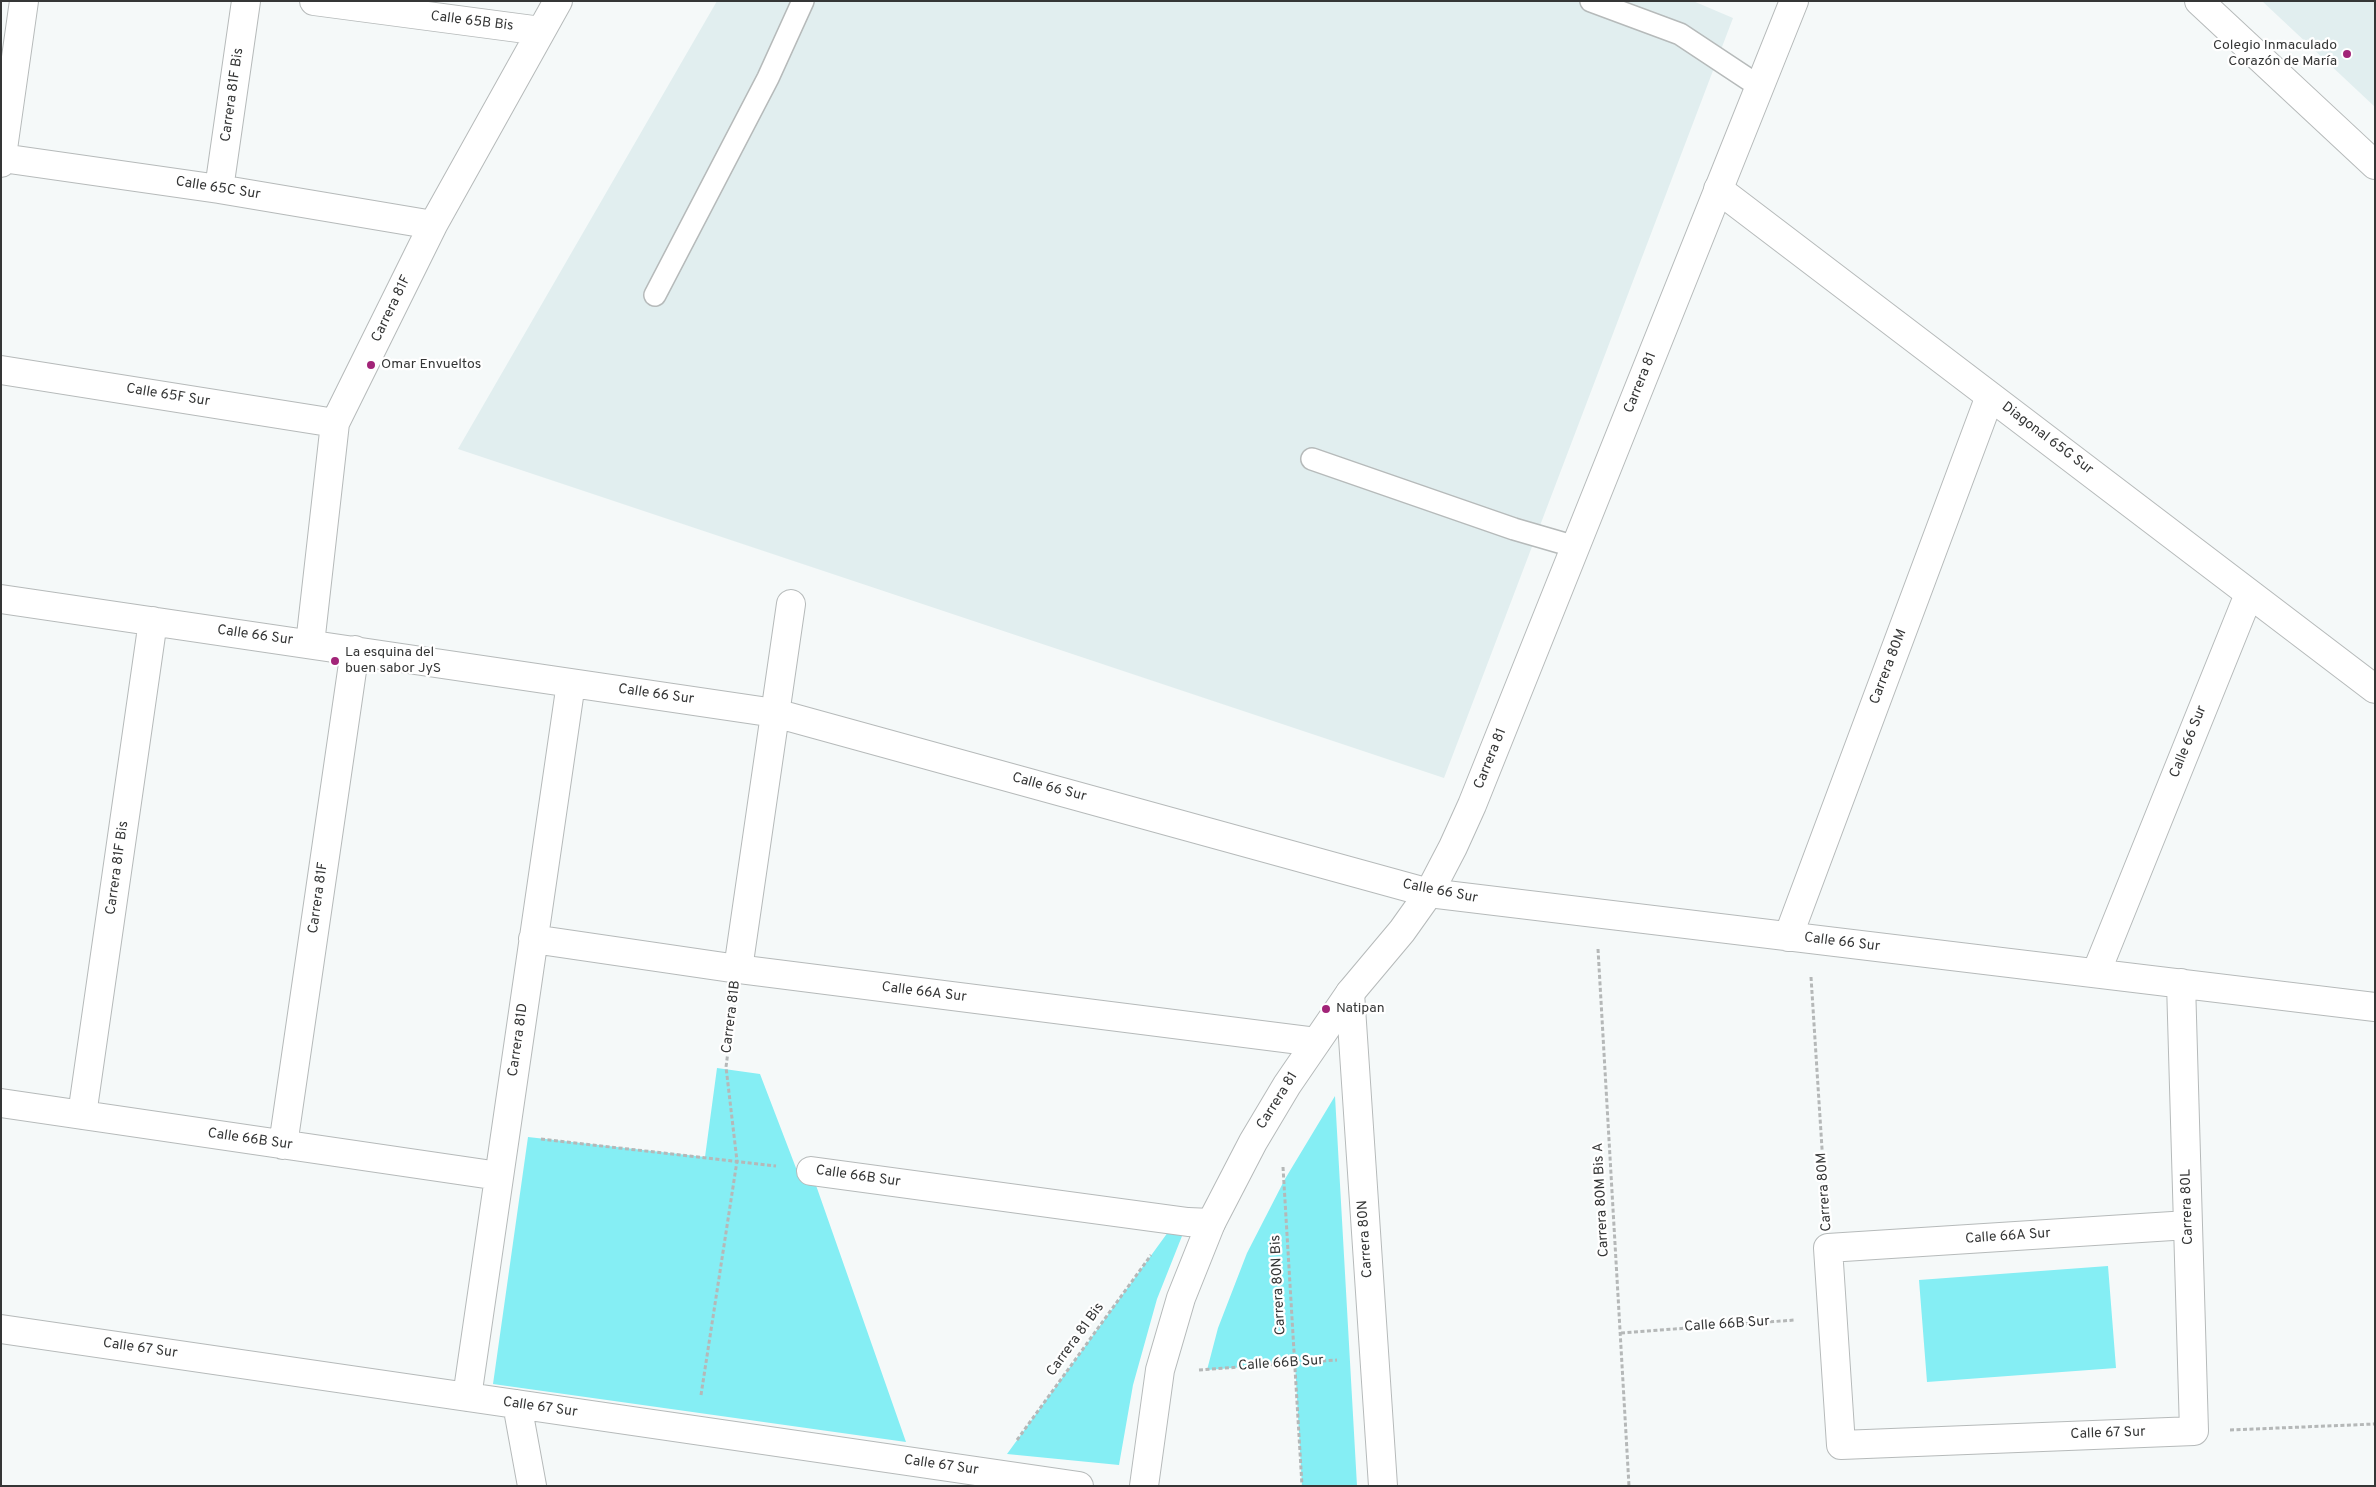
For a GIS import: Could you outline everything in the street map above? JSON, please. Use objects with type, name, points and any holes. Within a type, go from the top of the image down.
[{"type":"street","points":[[2,161],[24,1]]},
{"type":"street","name":"Carrera 81F Bis","points":[[219,189],[246,1]]},
{"type":"street","name":"Calle 65B Bis","points":[[314,1],[541,31]]},
{"type":"street","name":"Carrera 81F","points":[[310,644],[335,423],[433,225],[558,1]]},
{"type":"street","name":"Carrera 81","points":[[1144,1486],[1160,1370],[1181,1298],[1211,1223],[1253,1142],[1316,1042],[1350,993],[1402,931],[1429,893],[1472,805],[1794,1]]},
{"type":"street","points":[[2199,1],[2375,165]]},
{"type":"street","name":"Calle 65C Sur","points":[[2,161],[219,189],[433,225]]},
{"type":"street","name":"Diagonal 65G Sur","points":[[1718,189],[2375,690]]},
{"type":"street","name":"Calle 65F Sur","points":[[1,370],[335,423]]},
{"type":"street","name":"Carrera 80M","points":[[1798,938],[1990,396]]},
{"type":"street","name":"Calle 66 Sur","points":[[2096,973],[2249,594]]},
{"type":"street","name":"Calle 66 Sur","points":[[1,599],[775,713],[1429,893],[2375,1007]]},
{"type":"street","name":"Carrera 81B","points":[[738,969],[791,604]]},
{"type":"street","name":"Carrera 81F Bis","points":[[82,1115],[153,621]]},
{"type":"street","name":"Carrera 81F","points":[[283,1145],[355,650]]},
{"type":"street","name":"Carrera 81D","points":[[467,1397],[571,683]]},
{"type":"street","name":"Calle 66A Sur","points":[[533,939],[738,969],[1316,1042]]},
{"type":"street","name":"Carrera 80L","points":[[2181,983],[2194,1431]]},
{"type":"street","name":"Carrera 80N","points":[[1350,993],[1383,1486]]},
{"type":"street","name":"Calle 66B Sur","points":[[1,1103],[499,1176]]},
{"type":"street","name":"Calle 66B Sur","points":[[811,1171],[1211,1223]]},
{"type":"street","name":"Calle 66A Sur","points":[[1828,1248],[2188,1225]]},
{"type":"street","name":"Carrera 80M","points":[[1828,1248],[1840,1445]]},
{"type":"street","name":"Calle 67 Sur","points":[[1,1329],[1080,1486]]},
{"type":"street","points":[[517,1404],[532,1486]]},
{"type":"street","name":"Calle 67 Sur","points":[[1840,1445],[2194,1431]]},
{"type":"lane","points":[[655,295],[768,78],[803,1]]},
{"type":"lane","points":[[1591,1],[1680,34],[1760,87]]},
{"type":"lane","points":[[1312,459],[1514,529],[1576,547]]},
{"type":"path","name":"Carrera 80M Bis A","points":[[1596,914],[1629,1486]]},
{"type":"path","name":"Carrera 80M","points":[[1798,938],[1828,1248]]},
{"type":"path","name":"Carrera 81B","points":[[696,1430],[737,1161],[726,1067],[738,969]]},
{"type":"path","name":"Calle 66B Sur","points":[[505,1134],[811,1171]]},
{"type":"path","name":"Carrera 80N Bis","points":[[1282,1161],[1285,1179],[1302,1486]]},
{"type":"path","name":"Carrera 81 Bis","points":[[995,1474],[1177,1220]]},
{"type":"path","name":"Calle 66B Sur","points":[[1621,1333],[1832,1318]]},
{"type":"path","name":"Calle 66B Sur","points":[[1198,1370],[1374,1357]]},
{"type":"path","points":[[2194,1431],[2375,1424]]},
{"type":"shaded area","points":[[717,1],[1693,1],[1733,18],[1444,778],[458,449]]},
{"type":"shaded area","name":"Colegio Inmaculado Corazón de María","points":[[2262,1],[2375,1],[2375,107]]},
{"type":"shaded area","points":[[717,1068],[760,1074],[796,1168],[811,1171],[906,1442],[493,1384],[528,1137],[705,1157]]},
{"type":"shaded area","points":[[1335,1096],[1357,1486],[1302,1486],[1295,1363],[1207,1370],[1218,1328],[1247,1253],[1285,1179]]},
{"type":"shaded area","points":[[1171,1228],[1184,1231],[1157,1299],[1133,1385],[1119,1465],[1007,1454]]},
{"type":"shaded area","points":[[2108,1266],[2116,1368],[1927,1382],[1919,1280]]},
{"type":"place","name":"Colegio Inmaculado Corazón de María","points":[[2347,54]]},
{"type":"place","name":"Omar Envueltos","points":[[371,365]]},
{"type":"place","name":"La esquina del buen sabor JyS","points":[[335,661]]},
{"type":"place","name":"Natipan","points":[[1326,1009]]}]
